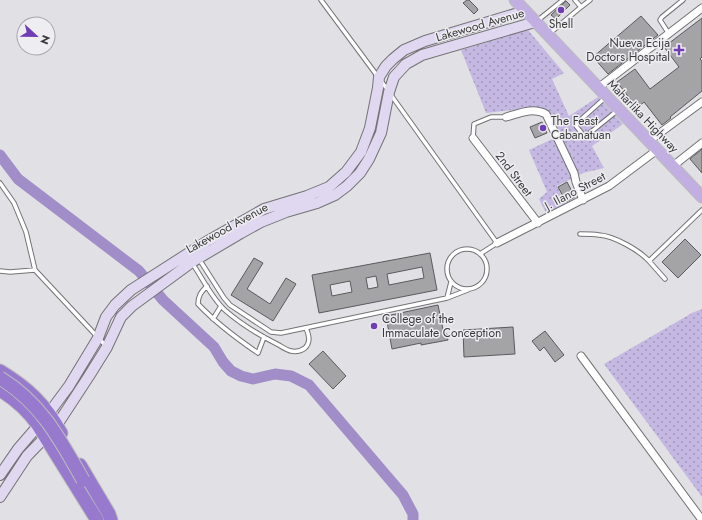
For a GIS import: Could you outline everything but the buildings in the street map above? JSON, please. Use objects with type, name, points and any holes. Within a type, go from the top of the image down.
[{"type":"highway","points":[[0,371],[18,382],[33,395],[49,413],[111,520]]},
{"type":"highway","points":[[0,378],[12,385],[29,399],[42,413],[58,436],[102,520]]},
{"type":"highway","points":[[0,384],[8,388],[37,416],[54,439],[107,520]]},
{"type":"highway","points":[[0,390],[21,406],[38,425],[96,520]]},
{"type":"main road","name":"Maharlika Highway","points":[[515,0],[702,197]]},
{"type":"main road","name":"Lakewood Avenue","points":[[0,497],[27,456],[57,425],[90,376],[107,347],[121,317],[158,279],[206,242],[264,209],[307,196],[329,187],[346,172],[361,152],[370,128],[379,77],[386,66],[404,50],[425,41],[526,11]]},
{"type":"main road","name":"Lakewood Avenue","points":[[0,475],[18,449],[49,413],[69,386],[98,338],[106,317],[115,305],[131,290],[158,279],[262,222],[286,212],[335,196],[360,173],[369,159],[381,133],[389,92],[394,77],[406,64],[422,55],[535,22]]},
{"type":"street","points":[[598,88],[702,8]]},
{"type":"street","points":[[649,142],[702,102]]},
{"type":"street","points":[[506,117],[531,110],[540,111],[546,114],[574,173],[583,200]]},
{"type":"street","name":"2nd Street","points":[[473,138],[538,223]]},
{"type":"street","points":[[672,166],[702,143]]},
{"type":"street","name":"J. Ilano Street","points":[[497,244],[609,186],[657,150]]},
{"type":"street","points":[[581,356],[702,520]]},
{"type":"lane","points":[[321,0],[379,77],[497,244],[480,254]]},
{"type":"lane","points":[[535,22],[563,0]]},
{"type":"lane","points":[[575,0],[580,7]]},
{"type":"lane","points":[[548,35],[590,0]]},
{"type":"lane","points":[[669,34],[660,20],[683,0]]},
{"type":"lane","points":[[606,96],[577,123],[576,126],[584,136],[586,136],[619,109]]},
{"type":"lane","points":[[473,138],[474,124],[491,117],[506,117]]},
{"type":"lane","points":[[0,183],[14,203],[26,232],[35,270],[107,347]]},
{"type":"lane","points":[[649,261],[702,210]]},
{"type":"lane","points":[[580,234],[600,234],[633,249],[649,261],[665,278]]},
{"type":"lane","points":[[195,259],[224,298],[238,311],[271,332],[281,333],[379,311],[447,298],[476,288],[485,278],[487,272],[486,266],[480,254],[474,250],[467,249],[459,251],[453,255],[448,261],[446,268],[447,275],[456,287],[470,290]]},
{"type":"lane","points":[[195,259],[207,286],[221,306],[264,337],[290,351],[296,352],[302,350],[309,341],[309,335],[306,328]]},
{"type":"lane","points":[[0,271],[10,272],[35,270]]},
{"type":"lane","points":[[447,298],[451,282]]},
{"type":"lane","points":[[207,286],[201,292],[198,298],[198,304],[213,320],[258,353],[264,337]]},
{"type":"lane","points":[[213,320],[221,306]]},
{"type":"shaded area","points":[[528,30],[564,73],[552,79],[569,116],[598,97],[623,124],[592,146],[604,168],[583,173],[557,186],[565,204],[546,213],[539,199],[547,192],[529,150],[561,135],[550,113],[541,108],[530,108],[486,113],[461,50]]},
{"type":"shaded area","points":[[702,309],[702,497],[604,364],[692,313]]},
{"type":"waterway","points":[[0,155],[18,179],[139,271],[163,300],[214,347],[223,362],[231,371],[241,376],[253,379],[275,374],[291,376],[309,385],[403,495],[413,514],[413,520]]},
{"type":"place","name":"Shell","points":[[561,10]]},
{"type":"place","name":"Nueva Ecija Doctors Hospital","points":[[679,50]]},
{"type":"place","name":"The Feast Cabanatuan","points":[[543,128]]},
{"type":"place","name":"College of the Immaculate Conception","points":[[374,326]]}]
